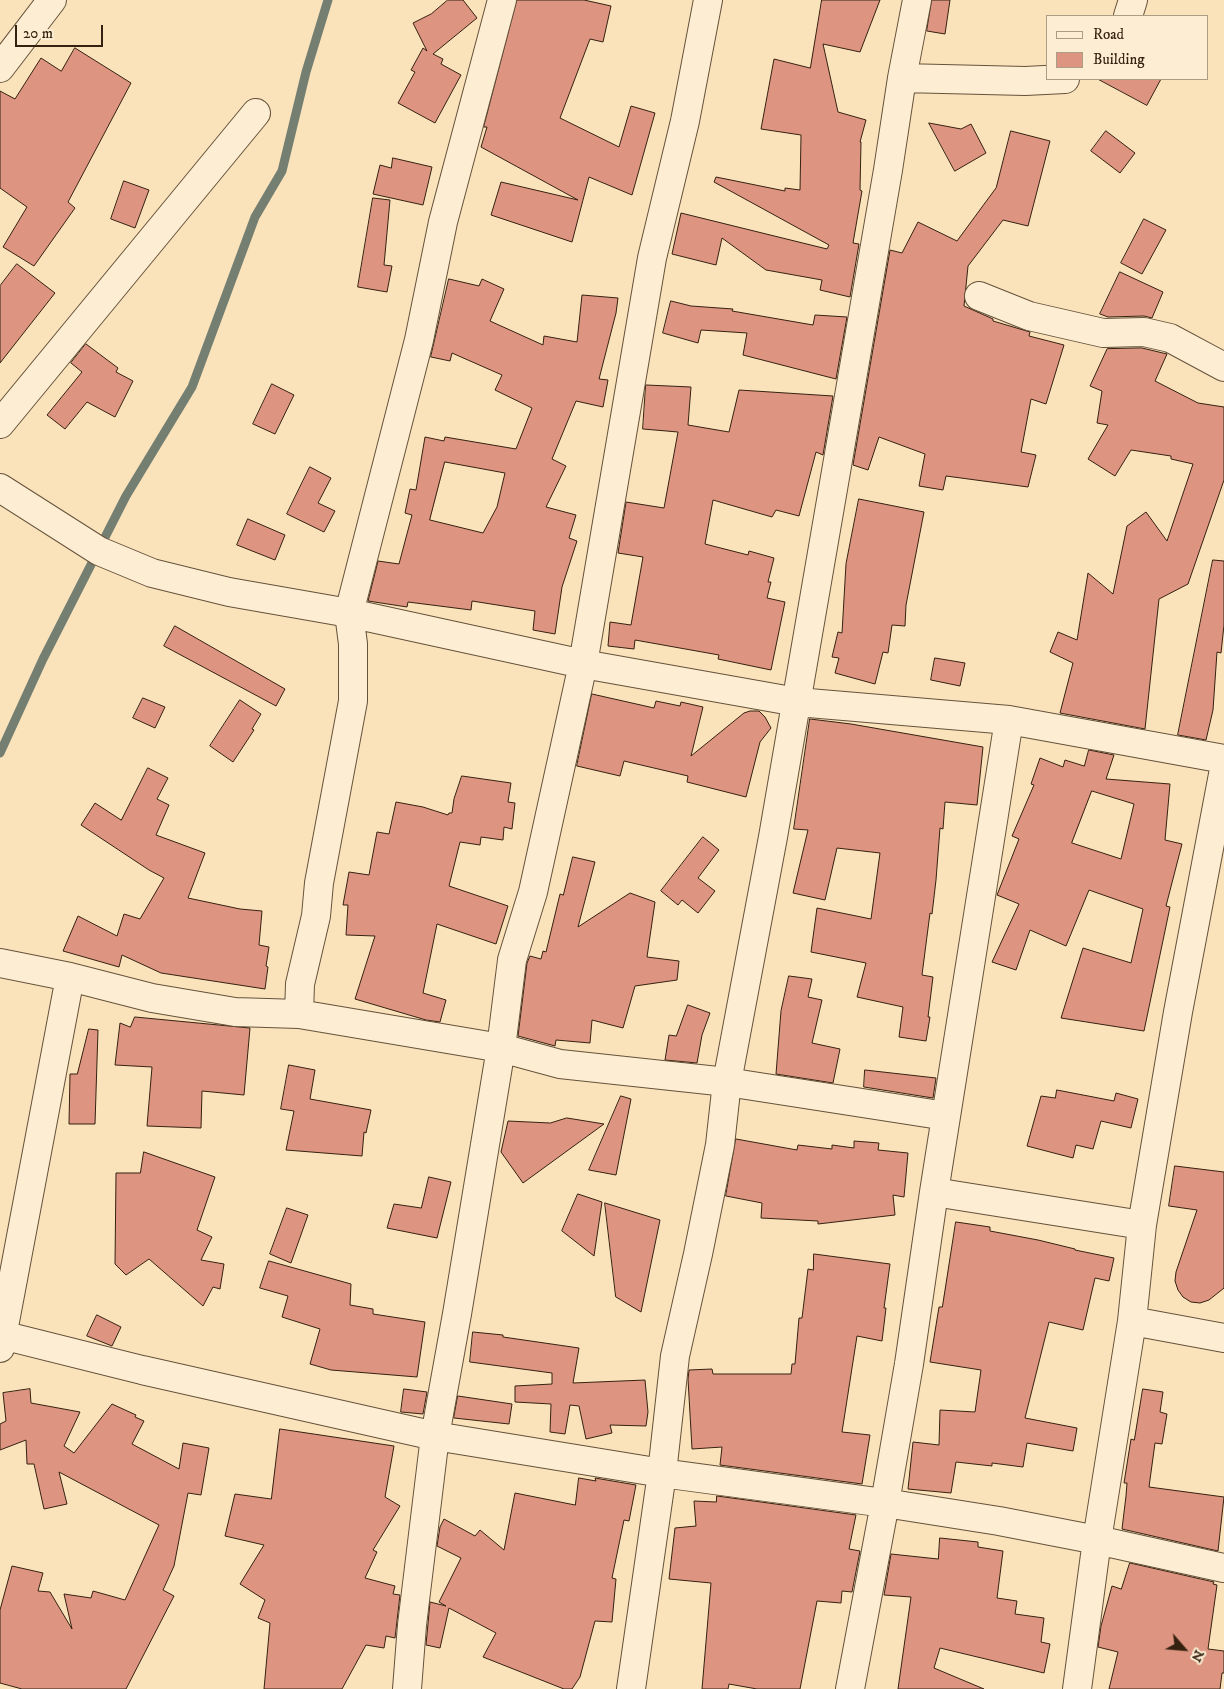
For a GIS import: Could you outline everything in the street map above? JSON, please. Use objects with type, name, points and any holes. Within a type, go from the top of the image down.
[{"type":"street","points":[[0,68],[52,0]]},
{"type":"street","points":[[299,1014],[300,984],[316,916],[319,883],[354,701],[353,644],[349,613],[419,340],[443,222],[502,0]]},
{"type":"street","points":[[407,1689],[412,1625],[435,1436],[501,1048],[512,960],[533,892],[583,664],[652,258],[685,121],[708,0]]},
{"type":"street","points":[[631,1689],[662,1473],[675,1356],[720,1145],[727,1082],[773,837],[888,170],[902,78],[917,0]]},
{"type":"street","points":[[1128,15],[1133,0]]},
{"type":"street","points":[[902,78],[1046,80]]},
{"type":"street","points":[[0,424],[256,113]]},
{"type":"street","points":[[979,296],[1029,316],[1104,333],[1144,332],[1170,338],[1224,367]]},
{"type":"street","points":[[0,488],[99,551],[152,573],[229,592],[349,613],[583,664],[796,702],[1010,720],[1224,759]]},
{"type":"street","points":[[850,1689],[909,1364],[934,1192],[1010,720]]},
{"type":"street","points":[[1077,1689],[1097,1540],[1132,1321],[1142,1225],[1178,1012],[1224,769]]},
{"type":"street","points":[[0,963],[70,977],[152,998],[226,1010],[299,1014],[501,1048],[560,1064],[727,1082],[946,1116]]},
{"type":"street","points":[[70,977],[1,1342],[142,1370],[435,1436],[662,1473],[885,1503],[999,1521],[1224,1568]]},
{"type":"street","points":[[934,1192],[1142,1225]]},
{"type":"street","points":[[1132,1321],[1224,1338]]},
{"type":"building","points":[[448,0],[463,0],[477,18],[433,54],[443,59],[441,64],[461,75],[435,123],[398,103],[415,72],[411,70],[423,48],[427,51],[413,23],[431,14]]},
{"type":"building","points":[[517,0],[584,0],[611,6],[603,42],[590,39],[560,118],[619,147],[631,106],[655,113],[632,195],[589,177],[572,242],[491,215],[501,182],[578,200],[481,147],[487,127],[484,127]]},
{"type":"building","points":[[822,0],[880,0],[860,52],[823,44],[838,112],[866,120],[860,142],[860,190],[862,191],[853,243],[859,244],[850,297],[820,290],[822,280],[766,270],[722,238],[716,265],[672,254],[681,213],[827,249],[829,245],[714,182],[716,177],[785,191],[785,188],[800,190],[801,135],[761,129],[774,59],[810,68]]},
{"type":"building","points":[[932,0],[950,0],[945,34],[927,31]]},
{"type":"building","points":[[75,48],[131,83],[68,202],[75,208],[34,266],[3,247],[27,207],[0,188],[0,91],[15,99],[41,58],[61,71]]},
{"type":"building","points":[[1100,80],[1160,80],[1147,105]]},
{"type":"building","points":[[929,123],[961,129],[971,124],[986,153],[955,171]]},
{"type":"building","points":[[1011,131],[1050,141],[1028,226],[1003,220],[968,266],[964,306],[993,319],[993,321],[1030,332],[1029,336],[1064,345],[1046,404],[1031,399],[1021,452],[1036,455],[1028,487],[946,476],[943,490],[919,486],[925,454],[879,437],[868,470],[853,465],[890,250],[902,253],[918,222],[957,241],[996,188]]},
{"type":"building","points":[[1106,131],[1135,153],[1120,173],[1091,151]]},
{"type":"building","points":[[393,158],[432,167],[423,205],[373,194],[380,165],[391,168]]},
{"type":"building","points":[[124,181],[149,190],[135,228],[111,219]]},
{"type":"building","points":[[373,198],[390,200],[384,265],[392,266],[387,292],[358,287]]},
{"type":"building","points":[[1144,219],[1166,230],[1142,274],[1121,263]]},
{"type":"building","points":[[17,264],[55,293],[0,363],[0,286]]},
{"type":"building","points":[[1120,272],[1163,292],[1152,318],[1144,316],[1108,317],[1100,314]]},
{"type":"building","points":[[449,279],[479,286],[482,279],[504,289],[490,321],[543,345],[544,336],[577,342],[582,295],[618,298],[599,379],[608,380],[603,407],[576,401],[552,459],[566,466],[546,507],[576,515],[569,538],[577,541],[562,587],[555,634],[533,630],[535,611],[472,601],[471,610],[408,602],[407,607],[368,601],[378,561],[399,564],[412,515],[405,513],[410,489],[416,490],[425,437],[444,441],[445,437],[516,449],[532,408],[495,390],[502,375],[452,353],[450,361],[431,357]],"holes":[[[445,462],[505,473],[497,507],[483,533],[430,520]]]},
{"type":"building","points":[[671,301],[691,306],[733,309],[732,311],[813,325],[815,315],[847,317],[836,379],[743,355],[747,333],[701,330],[698,343],[663,333]]},
{"type":"building","points":[[86,344],[118,368],[116,372],[133,381],[115,417],[87,402],[65,429],[47,415],[82,372],[71,363]]},
{"type":"building","points":[[1142,348],[1167,354],[1155,381],[1198,403],[1224,407],[1224,480],[1188,584],[1159,599],[1145,729],[1060,713],[1073,663],[1050,652],[1058,632],[1077,640],[1088,573],[1113,594],[1127,526],[1146,512],[1167,541],[1193,464],[1171,459],[1171,456],[1131,450],[1115,476],[1088,459],[1108,425],[1097,423],[1102,391],[1090,386],[1107,349]]},
{"type":"building","points":[[272,384],[294,395],[275,434],[253,424]]},
{"type":"building","points":[[646,385],[691,387],[688,425],[729,432],[739,390],[833,396],[823,455],[816,452],[799,516],[776,510],[772,517],[713,500],[705,544],[748,555],[749,551],[774,558],[768,582],[771,582],[767,598],[785,602],[771,670],[718,659],[719,655],[635,640],[634,649],[608,646],[610,622],[631,625],[643,557],[618,553],[626,502],[664,508],[678,432],[643,429]]},
{"type":"building","points":[[310,467],[331,478],[318,503],[335,511],[324,532],[287,514]]},
{"type":"building","points":[[859,499],[924,512],[906,605],[905,626],[892,625],[888,653],[883,652],[875,684],[835,673],[839,658],[832,657],[838,632],[842,633],[846,564]]},
{"type":"building","points":[[248,519],[285,535],[275,560],[237,545]]},
{"type":"building","points":[[1213,560],[1224,561],[1224,625],[1221,653],[1217,652],[1213,710],[1206,740],[1178,735]]},
{"type":"building","points":[[175,626],[285,689],[276,706],[164,646]]},
{"type":"building","points":[[935,658],[965,663],[960,686],[931,680]]},
{"type":"building","points":[[592,694],[654,708],[656,701],[680,706],[681,702],[703,707],[691,756],[744,713],[759,711],[771,728],[760,742],[746,797],[687,782],[688,776],[624,761],[620,776],[577,766]]},
{"type":"building","points":[[143,698],[165,707],[155,728],[133,718]]},
{"type":"building","points":[[240,700],[261,714],[252,729],[254,730],[233,762],[210,746]]},
{"type":"building","points":[[810,719],[851,724],[983,747],[977,805],[945,802],[943,829],[940,828],[932,914],[930,913],[922,975],[933,977],[926,1041],[899,1037],[903,1007],[857,997],[866,963],[811,952],[817,908],[871,919],[880,853],[837,848],[825,900],[793,893],[808,830],[794,829]]},
{"type":"building","points":[[1089,750],[1114,755],[1106,779],[1170,784],[1165,840],[1182,844],[1166,906],[1170,907],[1144,1031],[1061,1018],[1083,948],[1131,963],[1143,909],[1089,890],[1066,946],[1030,930],[1016,970],[992,962],[1019,904],[997,895],[1019,839],[1012,836],[1034,785],[1031,784],[1040,758],[1063,767],[1065,760],[1084,766]],"holes":[[[1092,791],[1134,804],[1121,859],[1072,843]]]},
{"type":"building","points":[[148,768],[168,778],[157,799],[169,805],[156,835],[205,853],[188,898],[240,909],[262,911],[259,945],[269,947],[265,989],[161,973],[122,955],[119,967],[63,951],[78,916],[117,936],[124,914],[140,919],[164,878],[81,825],[95,803],[121,820]]},
{"type":"building","points":[[462,776],[511,783],[508,802],[515,803],[512,829],[504,827],[503,840],[481,837],[480,845],[460,842],[449,886],[508,906],[496,944],[437,924],[423,993],[446,1000],[440,1022],[426,1020],[355,999],[375,936],[346,935],[348,905],[343,905],[349,872],[369,875],[377,832],[389,834],[396,802],[423,807],[448,815],[452,813],[454,799]]},
{"type":"building","points":[[703,837],[719,850],[698,878],[715,891],[698,913],[682,900],[678,905],[661,891]]},
{"type":"building","points":[[573,857],[595,862],[578,927],[630,893],[655,902],[647,957],[679,961],[677,980],[635,986],[623,1028],[592,1020],[590,1043],[556,1040],[555,1046],[518,1036],[527,963],[530,956],[541,959],[543,951],[546,952],[560,894],[563,895]]},
{"type":"building","points":[[789,976],[812,979],[808,997],[822,1000],[812,1043],[840,1049],[833,1083],[776,1074],[781,1011]]},
{"type":"building","points":[[688,1005],[710,1013],[702,1035],[697,1063],[665,1060],[669,1035],[676,1036]]},
{"type":"building","points":[[135,1017],[250,1028],[244,1095],[202,1091],[201,1128],[147,1126],[152,1067],[115,1065],[120,1023],[130,1027]]},
{"type":"building","points":[[89,1029],[98,1030],[95,1124],[69,1124],[70,1074],[77,1074]]},
{"type":"building","points":[[289,1065],[315,1070],[310,1099],[371,1110],[366,1133],[364,1132],[362,1156],[286,1150],[294,1111],[281,1109]]},
{"type":"building","points":[[865,1070],[936,1078],[933,1098],[864,1087]]},
{"type":"building","points":[[1057,1090],[1114,1101],[1116,1093],[1138,1099],[1131,1128],[1101,1121],[1093,1149],[1076,1145],[1073,1158],[1027,1146],[1041,1096],[1055,1098]]},
{"type":"building","points":[[621,1096],[631,1099],[616,1175],[589,1170]]},
{"type":"building","points":[[567,1118],[604,1124],[523,1183],[501,1152],[508,1121],[550,1123]]},
{"type":"building","points":[[736,1139],[797,1150],[798,1145],[832,1149],[832,1145],[854,1148],[854,1141],[879,1143],[878,1150],[908,1153],[904,1197],[893,1195],[895,1215],[818,1224],[818,1221],[761,1218],[762,1203],[726,1196]]},
{"type":"building","points":[[144,1152],[215,1177],[197,1230],[212,1237],[201,1260],[224,1264],[220,1289],[213,1287],[203,1306],[149,1259],[126,1275],[115,1264],[116,1173],[140,1173]]},
{"type":"building","points":[[1175,1166],[1224,1172],[1224,1288],[1209,1300],[1200,1303],[1191,1302],[1183,1297],[1175,1281],[1176,1272],[1197,1210],[1169,1206]]},
{"type":"building","points":[[429,1177],[451,1182],[437,1238],[387,1228],[394,1204],[421,1208]]},
{"type":"building","points":[[578,1194],[602,1202],[594,1256],[562,1231]]},
{"type":"building","points":[[605,1203],[660,1220],[641,1312],[616,1297]]},
{"type":"building","points":[[287,1208],[308,1215],[291,1263],[270,1254]]},
{"type":"building","points":[[956,1222],[990,1227],[990,1231],[1114,1258],[1109,1281],[1095,1278],[1083,1330],[1049,1322],[1025,1418],[1077,1428],[1073,1451],[1027,1443],[1023,1467],[992,1463],[992,1466],[956,1462],[951,1493],[908,1489],[913,1442],[939,1445],[940,1410],[975,1412],[981,1370],[930,1362],[939,1307],[942,1307]]},
{"type":"building","points":[[814,1254],[890,1264],[882,1341],[857,1336],[842,1432],[870,1435],[862,1484],[720,1465],[722,1447],[692,1449],[689,1370],[712,1369],[713,1374],[791,1374],[792,1364],[795,1364],[799,1318],[802,1318],[808,1269],[813,1270]]},
{"type":"building","points":[[269,1261],[351,1284],[350,1305],[373,1309],[373,1314],[425,1322],[417,1377],[331,1370],[310,1364],[320,1329],[282,1317],[288,1296],[260,1288]]},
{"type":"building","points":[[97,1315],[121,1327],[112,1346],[87,1336]]},
{"type":"building","points":[[473,1332],[503,1335],[503,1337],[579,1348],[573,1383],[645,1380],[648,1412],[646,1426],[610,1425],[612,1433],[586,1439],[579,1406],[570,1405],[565,1434],[550,1432],[551,1404],[515,1402],[515,1386],[552,1384],[552,1373],[470,1362]]},
{"type":"building","points":[[30,1389],[31,1403],[80,1412],[64,1446],[74,1453],[112,1404],[136,1415],[135,1417],[144,1421],[132,1444],[179,1469],[183,1443],[209,1448],[201,1495],[188,1493],[174,1566],[163,1590],[174,1596],[126,1689],[22,1689],[0,1683],[0,1610],[12,1566],[43,1573],[38,1591],[50,1592],[72,1629],[64,1594],[91,1598],[93,1591],[125,1600],[159,1525],[59,1472],[67,1504],[44,1509],[34,1464],[27,1464],[26,1440],[0,1450],[0,1424],[6,1421],[3,1393]]},
{"type":"building","points":[[404,1389],[427,1392],[423,1414],[401,1412]]},
{"type":"building","points":[[1143,1389],[1163,1392],[1160,1412],[1167,1414],[1162,1444],[1155,1443],[1149,1487],[1224,1497],[1218,1551],[1122,1529],[1127,1483],[1124,1483],[1131,1439],[1134,1440]]},
{"type":"building","points":[[458,1396],[512,1404],[509,1424],[454,1418]]},
{"type":"building","points":[[280,1429],[394,1446],[385,1497],[400,1506],[373,1550],[377,1552],[365,1578],[395,1586],[393,1594],[400,1595],[395,1638],[386,1636],[384,1648],[366,1645],[342,1689],[264,1689],[270,1623],[258,1618],[265,1600],[240,1584],[264,1545],[225,1536],[235,1494],[271,1499]]},
{"type":"building","points":[[579,1478],[596,1481],[595,1478],[636,1485],[629,1521],[624,1520],[612,1578],[616,1579],[612,1622],[595,1621],[580,1677],[572,1689],[564,1689],[483,1657],[496,1633],[449,1608],[440,1648],[426,1645],[430,1602],[446,1606],[439,1602],[461,1558],[437,1546],[440,1527],[444,1519],[475,1536],[480,1530],[504,1550],[515,1493],[575,1505]]},
{"type":"building","points":[[717,1496],[856,1515],[849,1549],[860,1551],[852,1592],[842,1591],[841,1603],[817,1601],[800,1689],[757,1689],[729,1684],[728,1689],[702,1689],[711,1583],[669,1579],[675,1528],[696,1526],[694,1501],[716,1502]]},
{"type":"building","points":[[940,1538],[978,1542],[978,1547],[1003,1551],[997,1598],[1017,1601],[1015,1614],[1044,1618],[1041,1642],[1050,1644],[1044,1673],[940,1648],[934,1668],[984,1689],[898,1689],[911,1597],[884,1595],[891,1554],[938,1559]]},
{"type":"building","points":[[1130,1563],[1214,1582],[1213,1584],[1217,1585],[1208,1649],[1224,1651],[1224,1673],[1222,1673],[1220,1689],[1109,1689],[1118,1652],[1098,1647],[1101,1626],[1112,1586],[1121,1589]]},
{"type":"waterway","points":[[0,753],[43,659],[126,496],[192,387],[255,217],[282,171],[306,72],[328,0]]}]
